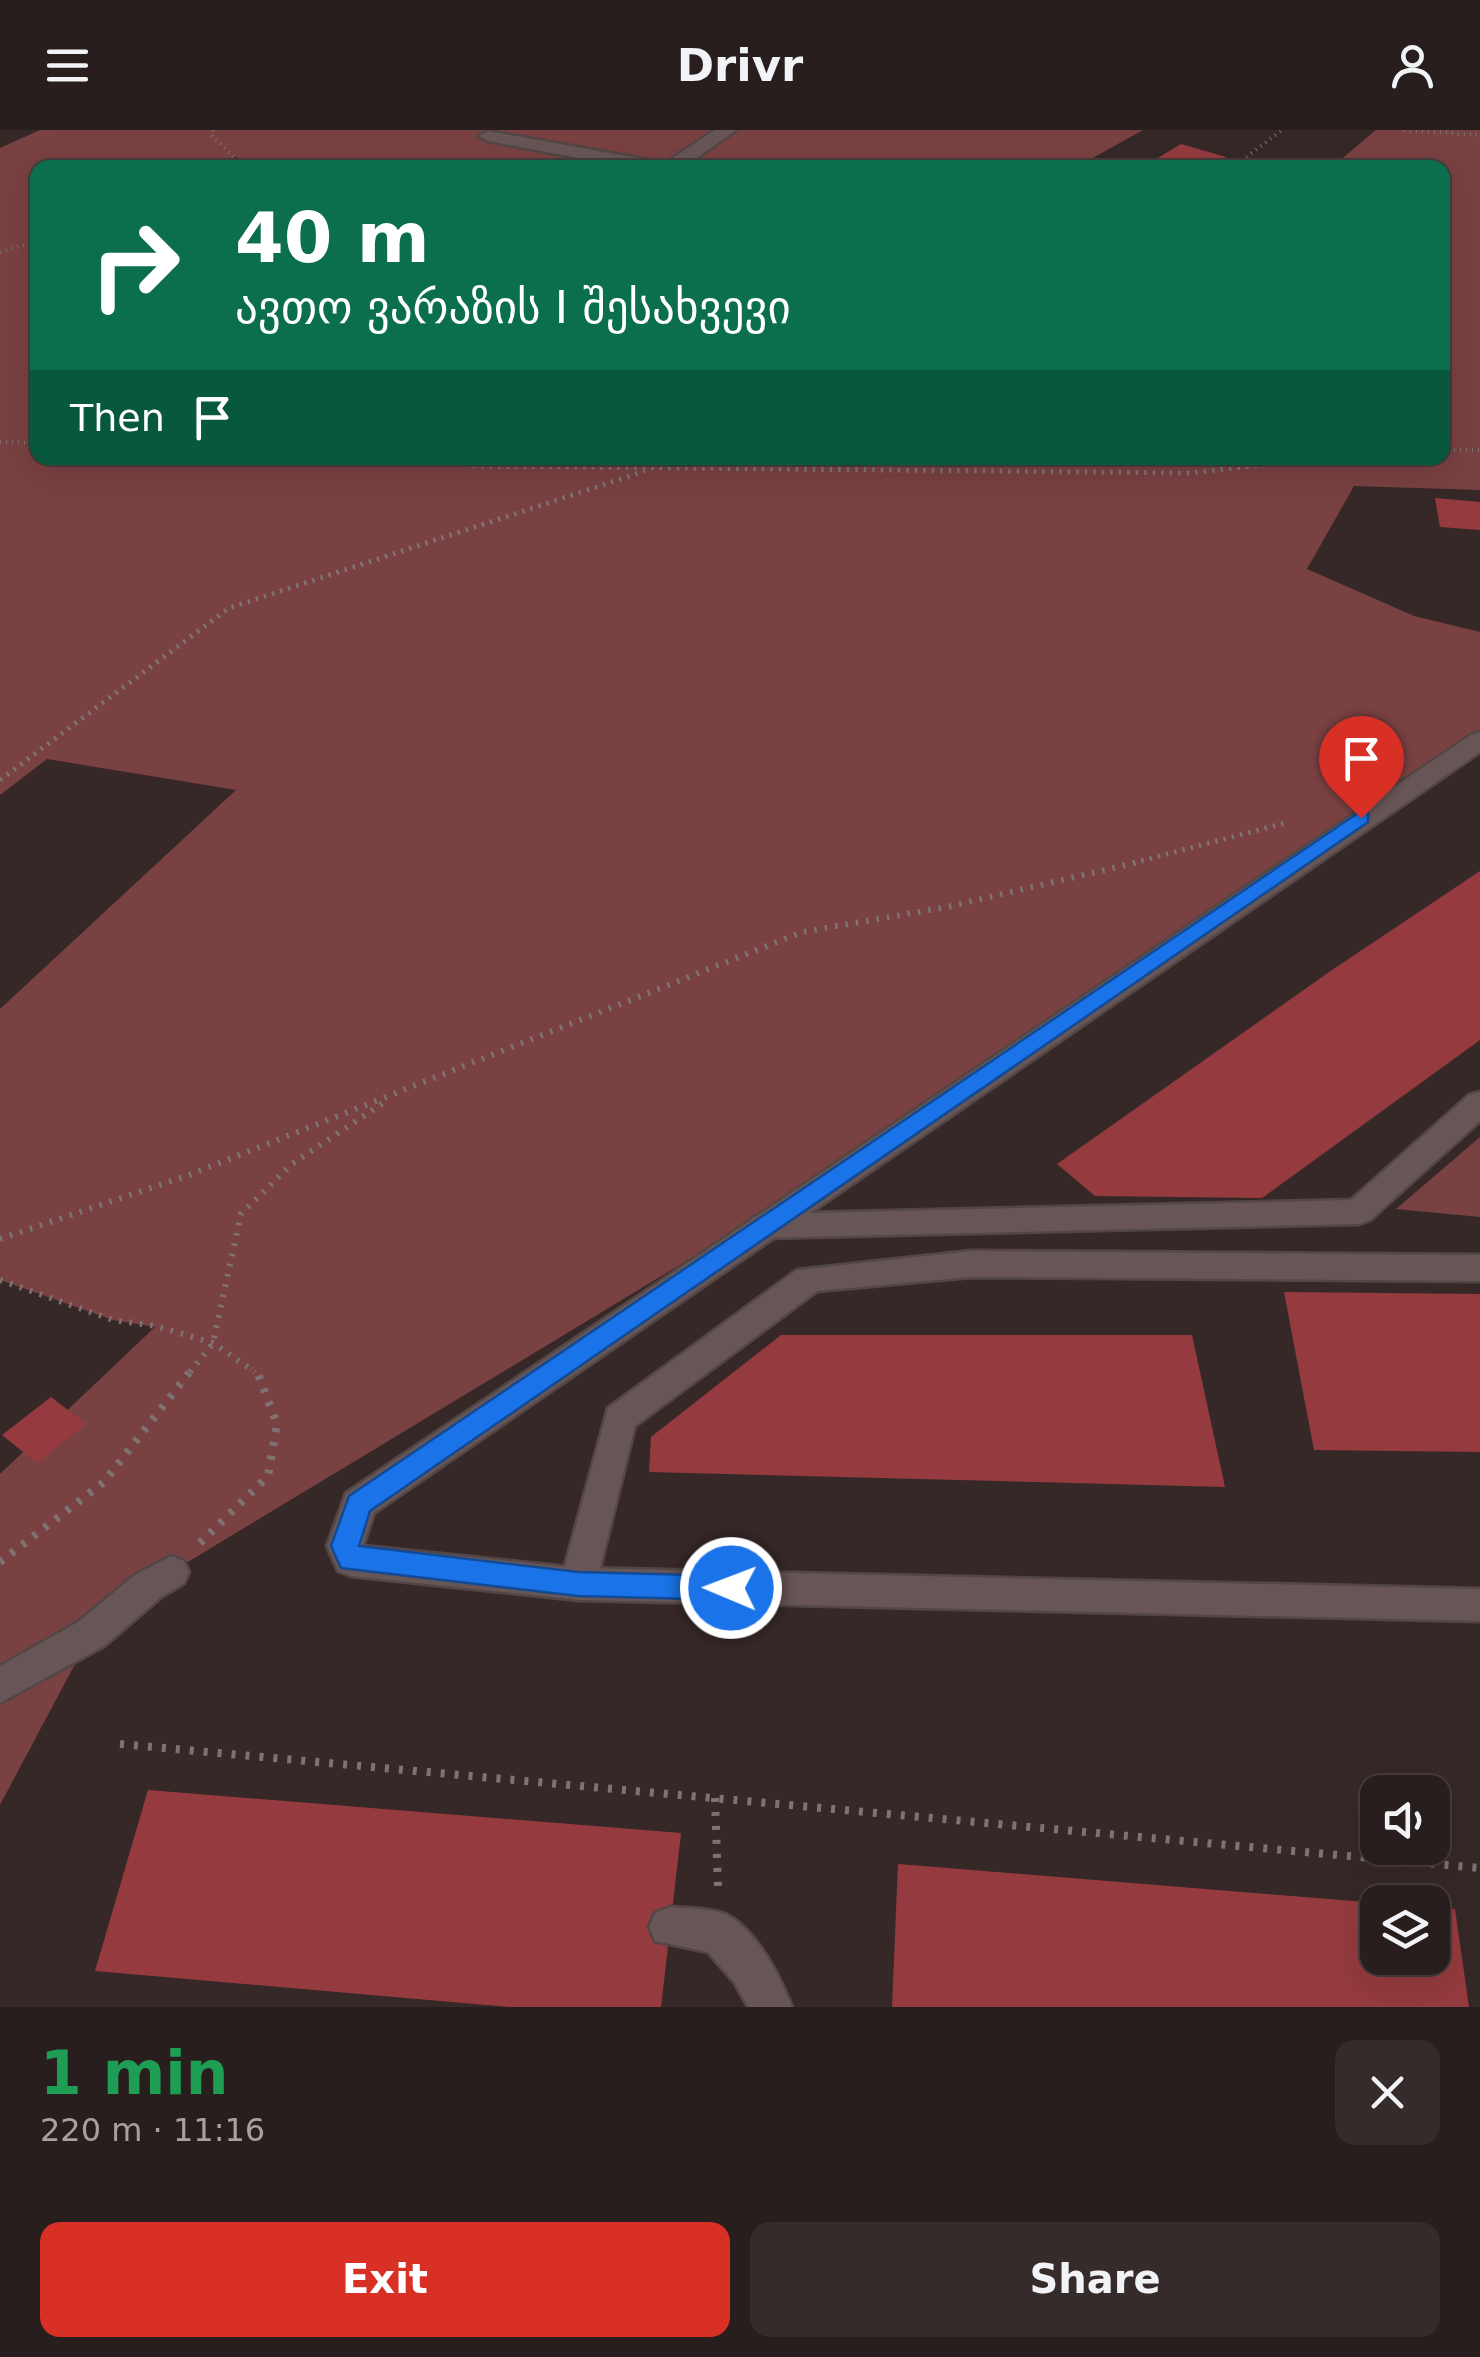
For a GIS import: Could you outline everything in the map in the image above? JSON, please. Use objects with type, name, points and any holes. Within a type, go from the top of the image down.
[{"type":"street","points":[[679,160],[727,130]]},
{"type":"street","points":[[488,136],[622,160]]},
{"type":"street","points":[[1480,740],[359,1504],[345,1546],[351,1560],[578,1584],[1480,1605]]},
{"type":"street","points":[[764,1226],[1359,1212],[1480,1103]]},
{"type":"street","points":[[578,1584],[620,1418],[809,1279],[972,1264],[1480,1268]]},
{"type":"street","points":[[0,1686],[91,1634],[148,1586],[171,1572]]},
{"type":"street","points":[[670,1927],[719,1933],[750,1968],[770,2007]]},
{"type":"path","points":[[213,130],[211,135],[234,160]]},
{"type":"path","points":[[1243,160],[1282,130]]},
{"type":"path","points":[[1404,130],[1480,135]]},
{"type":"path","points":[[0,252],[30,243]]},
{"type":"path","points":[[0,442],[30,442]]},
{"type":"path","points":[[1450,450],[1480,450]]},
{"type":"path","points":[[466,465],[1190,473],[1261,465]]},
{"type":"path","points":[[0,780],[229,608],[668,465]]},
{"type":"path","points":[[0,1239],[189,1176],[802,932],[1042,886],[1296,820]]},
{"type":"path","points":[[0,1562],[104,1482],[213,1342],[241,1214],[292,1164],[396,1094]]},
{"type":"path","points":[[0,1280],[112,1320],[156,1326],[213,1342],[258,1374],[278,1424],[268,1476],[171,1572]]},
{"type":"path","points":[[120,1744],[1480,1868]]},
{"type":"path","points":[[716,1798],[719,1933]]},
{"type":"shaded area","points":[[40,130],[1143,130],[1089,160],[30,160],[30,465],[1450,465],[1450,160],[1340,160],[1376,130],[1480,130],[1480,490],[1354,486],[1307,569],[1414,616],[1480,632],[1480,746],[1423,788],[683,1263],[148,1586],[91,1634],[0,1805],[0,1474],[155,1327],[113,1320],[0,1280],[0,1009],[236,790],[47,759],[0,795],[0,148]]},
{"type":"shaded area","points":[[1480,1137],[1480,1217],[1396,1209]]},
{"type":"building","points":[[1181,144],[1226,157],[1221,160],[1154,160]]},
{"type":"building","points":[[1435,498],[1480,502],[1480,530],[1440,527]]},
{"type":"building","points":[[1480,871],[1480,1040],[1262,1198],[1095,1196],[1057,1164],[1332,970]]},
{"type":"building","points":[[1284,1292],[1480,1294],[1480,1452],[1314,1450]]},
{"type":"building","points":[[781,1335],[1192,1335],[1225,1487],[649,1472],[651,1437]]},
{"type":"building","points":[[51,1397],[86,1424],[37,1463],[2,1435]]},
{"type":"building","points":[[148,1790],[681,1833],[661,2007],[509,2007],[95,1971]]},
{"type":"building","points":[[898,1864],[1360,1902],[1360,1975],[1450,1975],[1450,1909],[1455,1909],[1469,2007],[892,2007]]},
{"type":"route","points":[[731,1588],[578,1584],[351,1560],[345,1546],[359,1504],[1361,818]]}]
